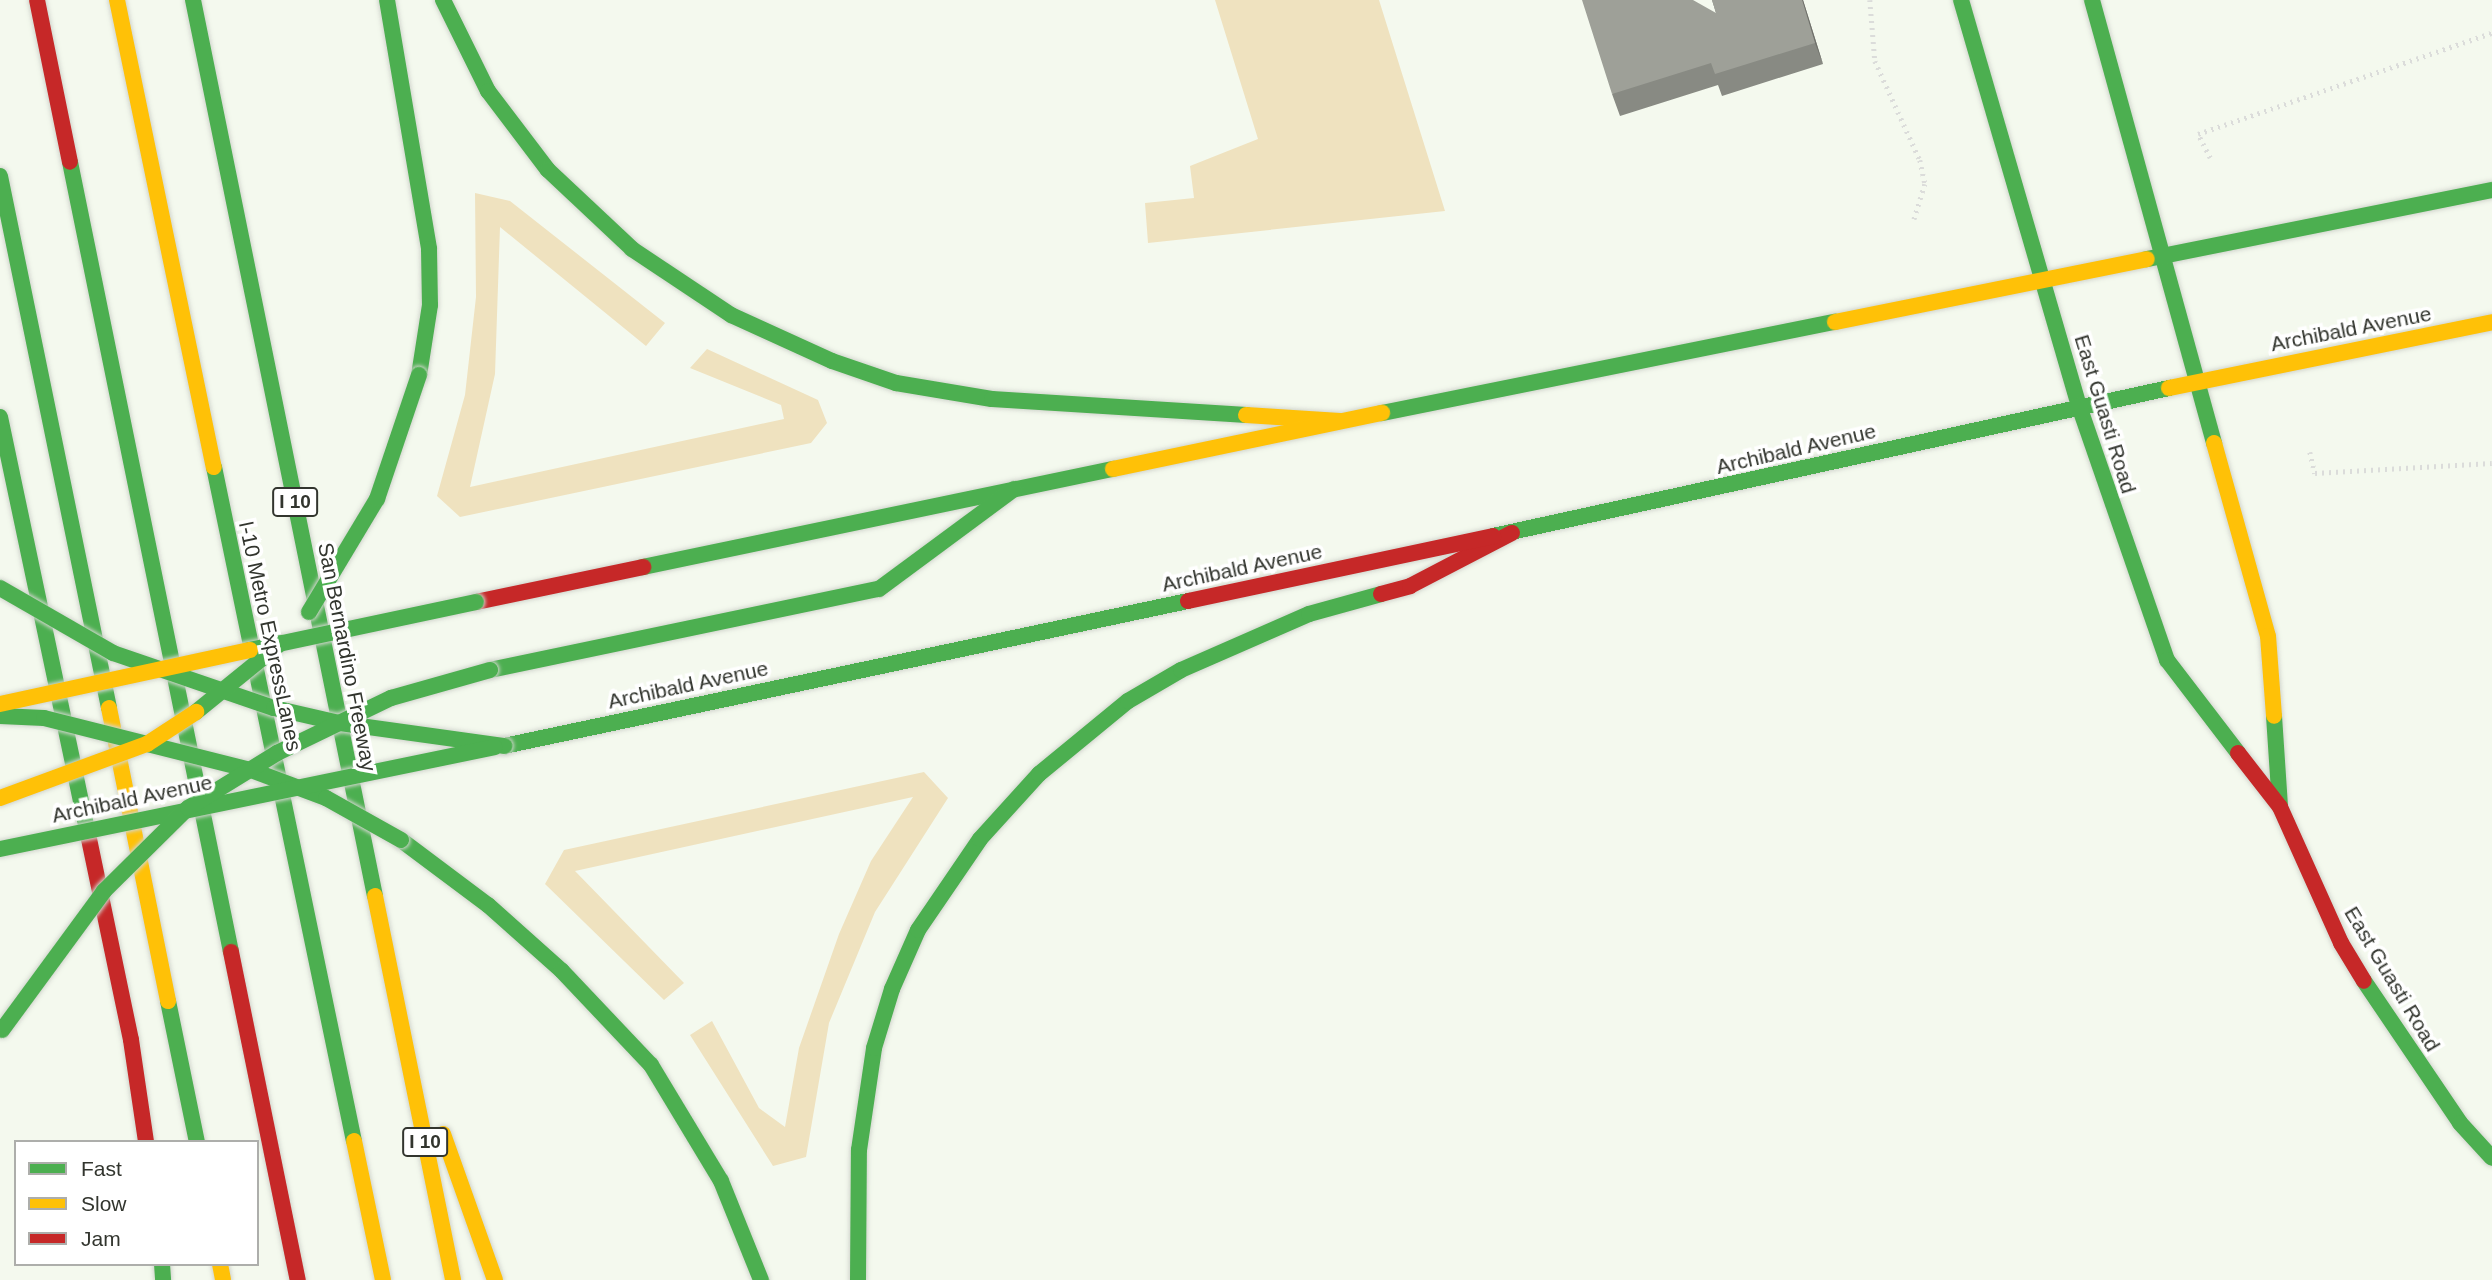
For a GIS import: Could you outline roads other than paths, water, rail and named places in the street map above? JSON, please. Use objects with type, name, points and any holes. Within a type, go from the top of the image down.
[{"type":"main road","points":[[37,0],[298,1280]]},
{"type":"main road","name":"I-10 Metro ExpressLanes","points":[[117,0],[383,1280]]},
{"type":"main road","name":"San Bernardino Freeway","points":[[193,0],[453,1280]]},
{"type":"main road","points":[[0,798],[147,744],[223,692],[281,643],[309,612],[376,499],[419,375],[430,305],[429,249],[423,191],[387,0]]},
{"type":"main road","points":[[443,0],[488,91],[548,170],[632,249],[731,315],[832,361],[896,383],[992,399],[1339,421]]},
{"type":"main road","name":"East Guasti Road","points":[[1961,0],[2079,406],[2167,660],[2280,807],[2341,943],[2398,1036],[2460,1123],[2492,1158]]},
{"type":"main road","name":"East Guasti Road","points":[[2092,0],[2161,256],[2199,382],[2269,636],[2280,807]]},
{"type":"main road","points":[[0,176],[197,1140]]},
{"type":"main road","points":[[0,704],[1339,421],[2492,190]]},
{"type":"main road","name":"Archibald Avenue","points":[[0,849],[188,808],[504,746],[1512,533],[2079,406],[2492,322]]},
{"type":"main road","points":[[0,417],[131,1040],[146,1140]]},
{"type":"main road","points":[[1,1032],[104,891],[188,808],[338,723],[391,698],[490,670],[879,589],[1014,489]]},
{"type":"main road","points":[[858,1280],[859,1150],[874,1048],[892,989],[918,930],[980,839],[1038,774],[1128,701],[1170,676],[1308,614],[1410,586],[1512,533]]},
{"type":"main road","points":[[0,587],[113,653],[223,692],[338,723],[504,746]]},
{"type":"main road","points":[[0,716],[44,718],[251,770],[298,786],[401,840],[488,905],[562,971],[651,1065],[721,1181],[761,1280]]},
{"type":"main road","points":[[396,1004],[495,1280]]}]
